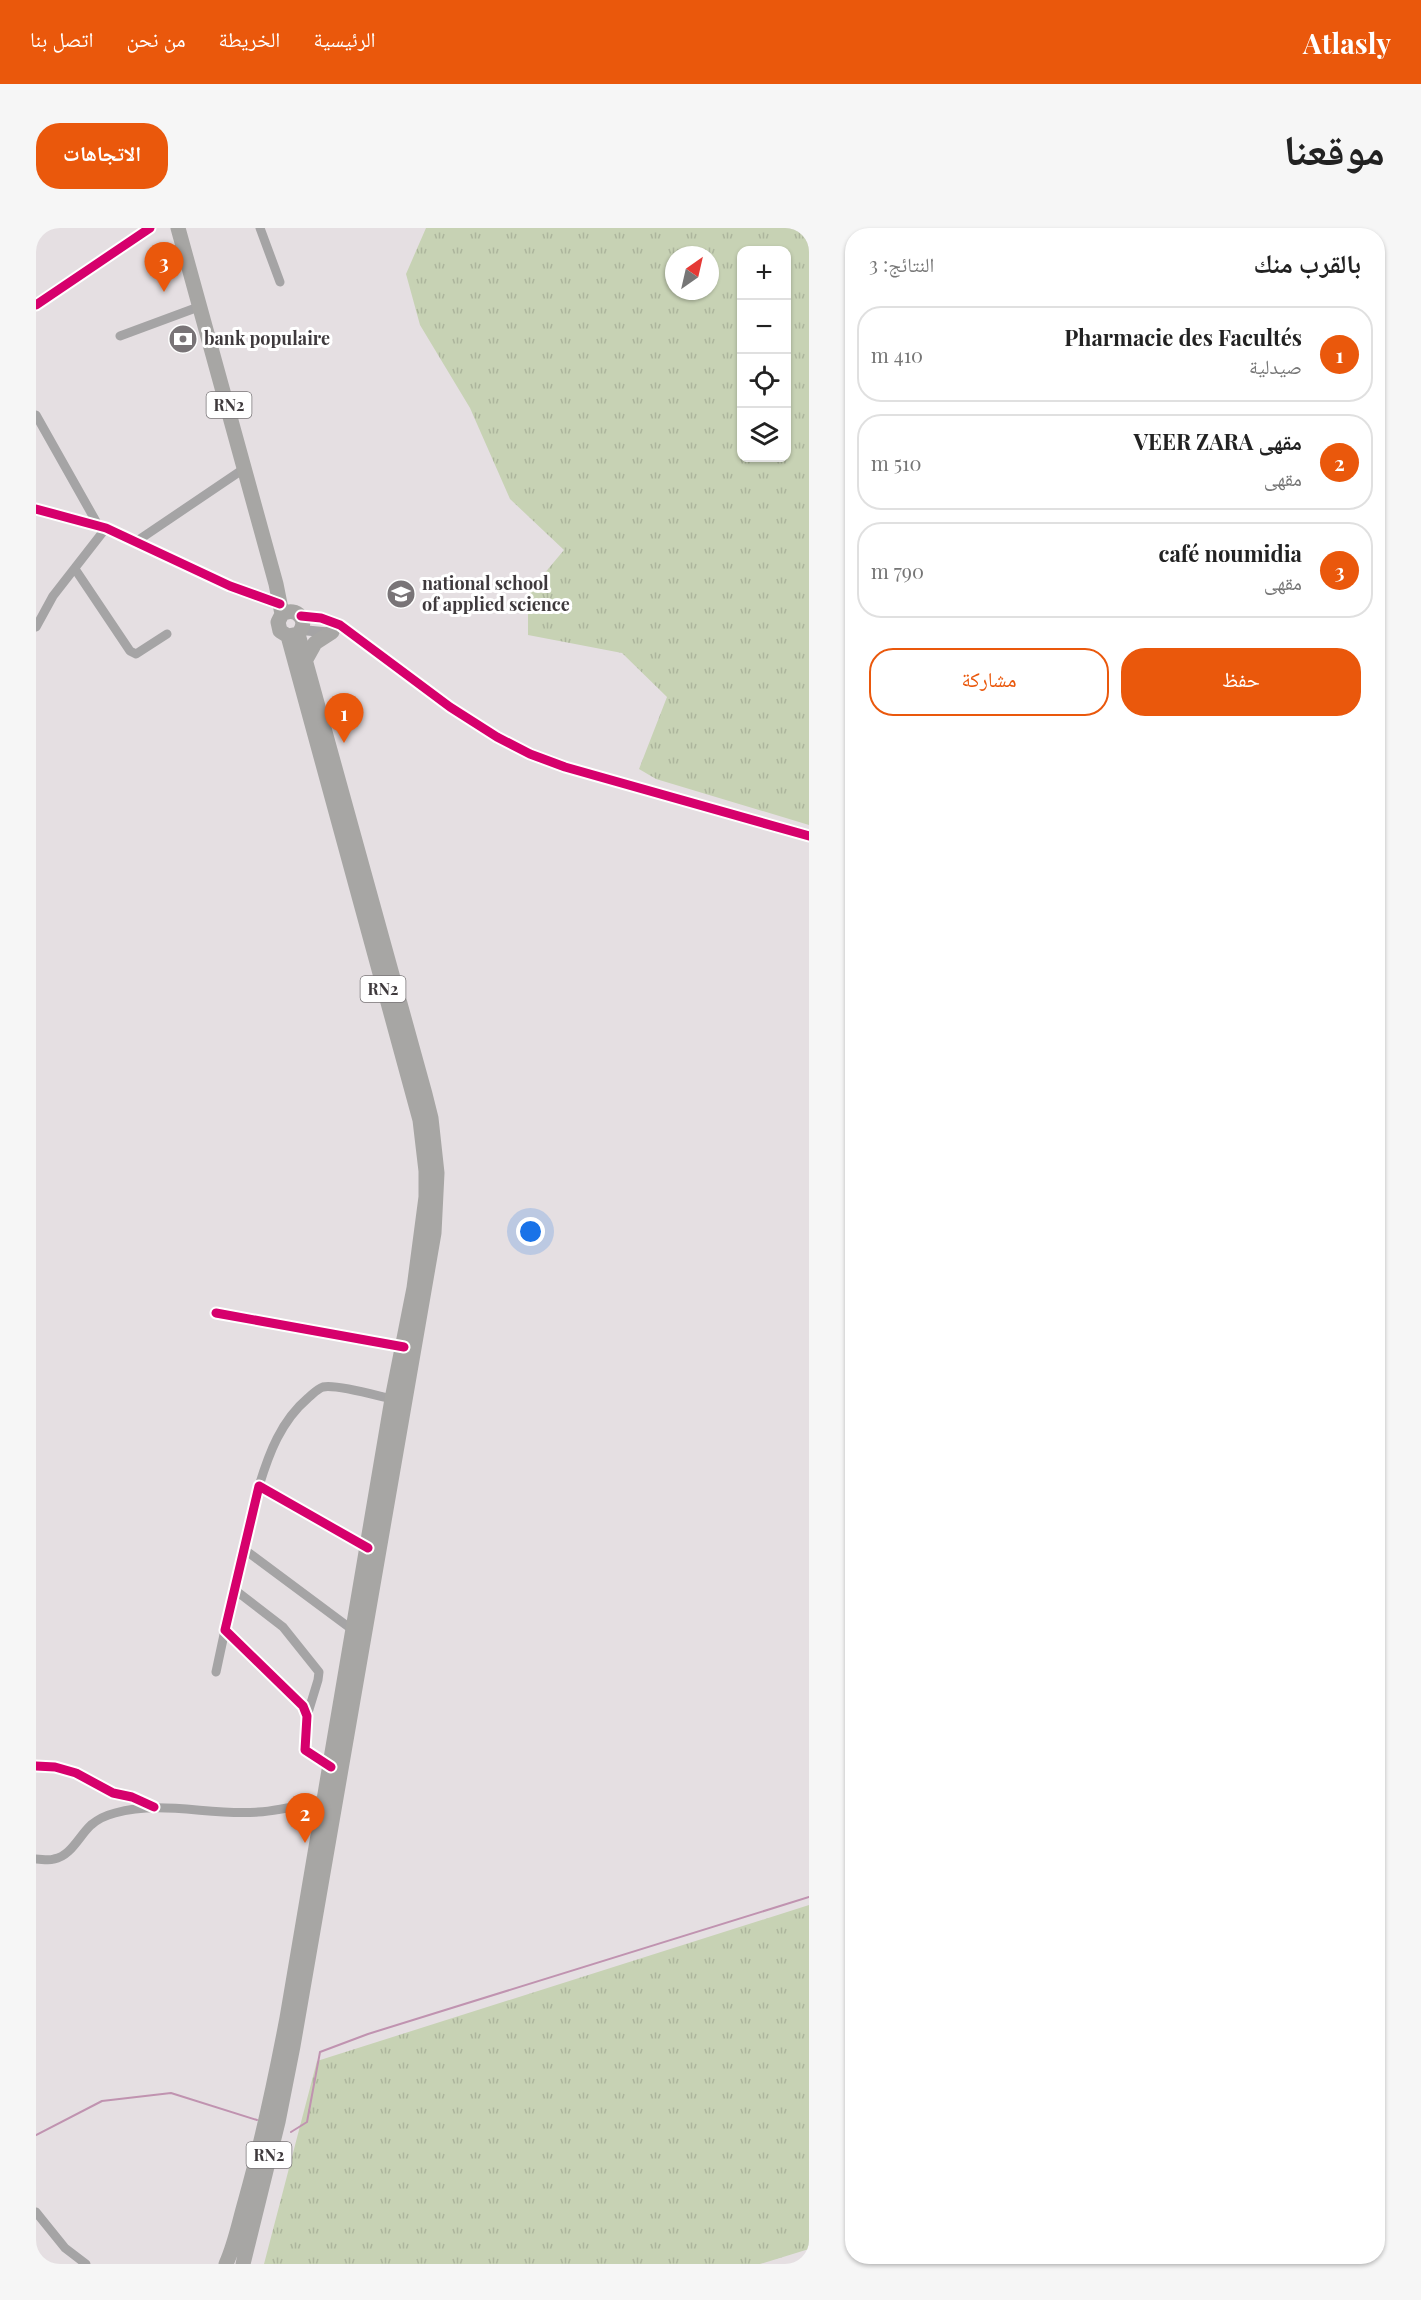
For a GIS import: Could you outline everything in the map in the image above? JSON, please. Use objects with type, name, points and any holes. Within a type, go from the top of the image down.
[{"type":"highway","name":"RN2","points":[[178,228],[276,584],[292,621],[305,661],[427,1102],[437,1173],[434,1233],[294,2046],[243,2264]]},
{"type":"highway","name":"RN2","points":[[226,2264],[233,2247],[272,2097],[326,1799],[393,1399],[404,1347],[426,1197],[426,1171],[420,1120],[292,621]]},
{"type":"highway","points":[[305,661],[315,644],[332,632]]},
{"type":"street","points":[[36,305],[150,228]]},
{"type":"street","points":[[260,228],[280,282]]},
{"type":"street","points":[[120,336],[201,306]]},
{"type":"street","points":[[36,416],[102,527]]},
{"type":"street","points":[[138,541],[245,468]]},
{"type":"street","points":[[36,509],[102,527],[138,541],[230,586],[292,621],[332,632],[351,633]]},
{"type":"street","points":[[36,627],[53,596],[75,569],[102,527]]},
{"type":"street","points":[[75,569],[130,651],[136,654],[143,652],[167,634]]},
{"type":"street","points":[[292,621],[331,620],[450,707],[497,737],[530,754],[586,774],[809,836]]},
{"type":"street","points":[[216,1314],[404,1347]]},
{"type":"street","points":[[216,1672],[259,1486],[267,1459],[286,1421],[294,1409],[317,1390],[331,1387],[393,1399]]},
{"type":"street","points":[[259,1486],[368,1548]]},
{"type":"street","points":[[245,1551],[354,1631]]},
{"type":"street","points":[[235,1590],[283,1627],[319,1672],[307,1716],[305,1750],[331,1767]]},
{"type":"street","points":[[225,1630],[303,1706],[307,1716]]},
{"type":"street","points":[[36,1766],[55,1767],[76,1773],[113,1793],[132,1797],[154,1807]]},
{"type":"street","points":[[36,1859],[49,1860],[62,1857],[90,1826],[106,1816],[133,1809],[154,1807],[218,1812],[258,1812],[326,1799]]},
{"type":"street","points":[[36,2212],[65,2248],[86,2264]]},
{"type":"green space","points":[[426,228],[809,228],[809,825],[656,779],[639,769],[667,697],[622,653],[528,635],[528,593],[564,550],[510,499],[470,408],[420,325],[406,274]]},
{"type":"green space","points":[[809,1905],[809,2249],[760,2264],[264,2264],[317,2061]]},
{"type":"waterway","points":[[291,2132],[307,2122],[320,2052],[368,2034],[809,1897]]},
{"type":"waterway","points":[[36,2135],[102,2101],[171,2093],[257,2120]]},
{"type":"cycle path","points":[[36,305],[150,228]]},
{"type":"cycle path","points":[[36,509],[106,528],[230,586],[280,604]]},
{"type":"cycle path","points":[[301,616],[321,618],[340,625],[450,707],[497,737],[530,754],[565,767],[809,836]]},
{"type":"cycle path","points":[[216,1313],[404,1347]]},
{"type":"cycle path","points":[[331,1767],[305,1750],[307,1716],[303,1706],[225,1630],[259,1486],[368,1548]]},
{"type":"cycle path","points":[[36,1766],[55,1767],[76,1773],[113,1793],[132,1797],[154,1807]]},
{"type":"place","name":"café noumidia","points":[[164,292]]},
{"type":"place","name":"bank populaire","points":[[183,339]]},
{"type":"place","name":"national school of applied science","points":[[401,594]]},
{"type":"place","name":"Pharmacie des Facultés","points":[[344,743]]},
{"type":"place","name":"مقهى VEER ZARA","points":[[305,1843]]}]
